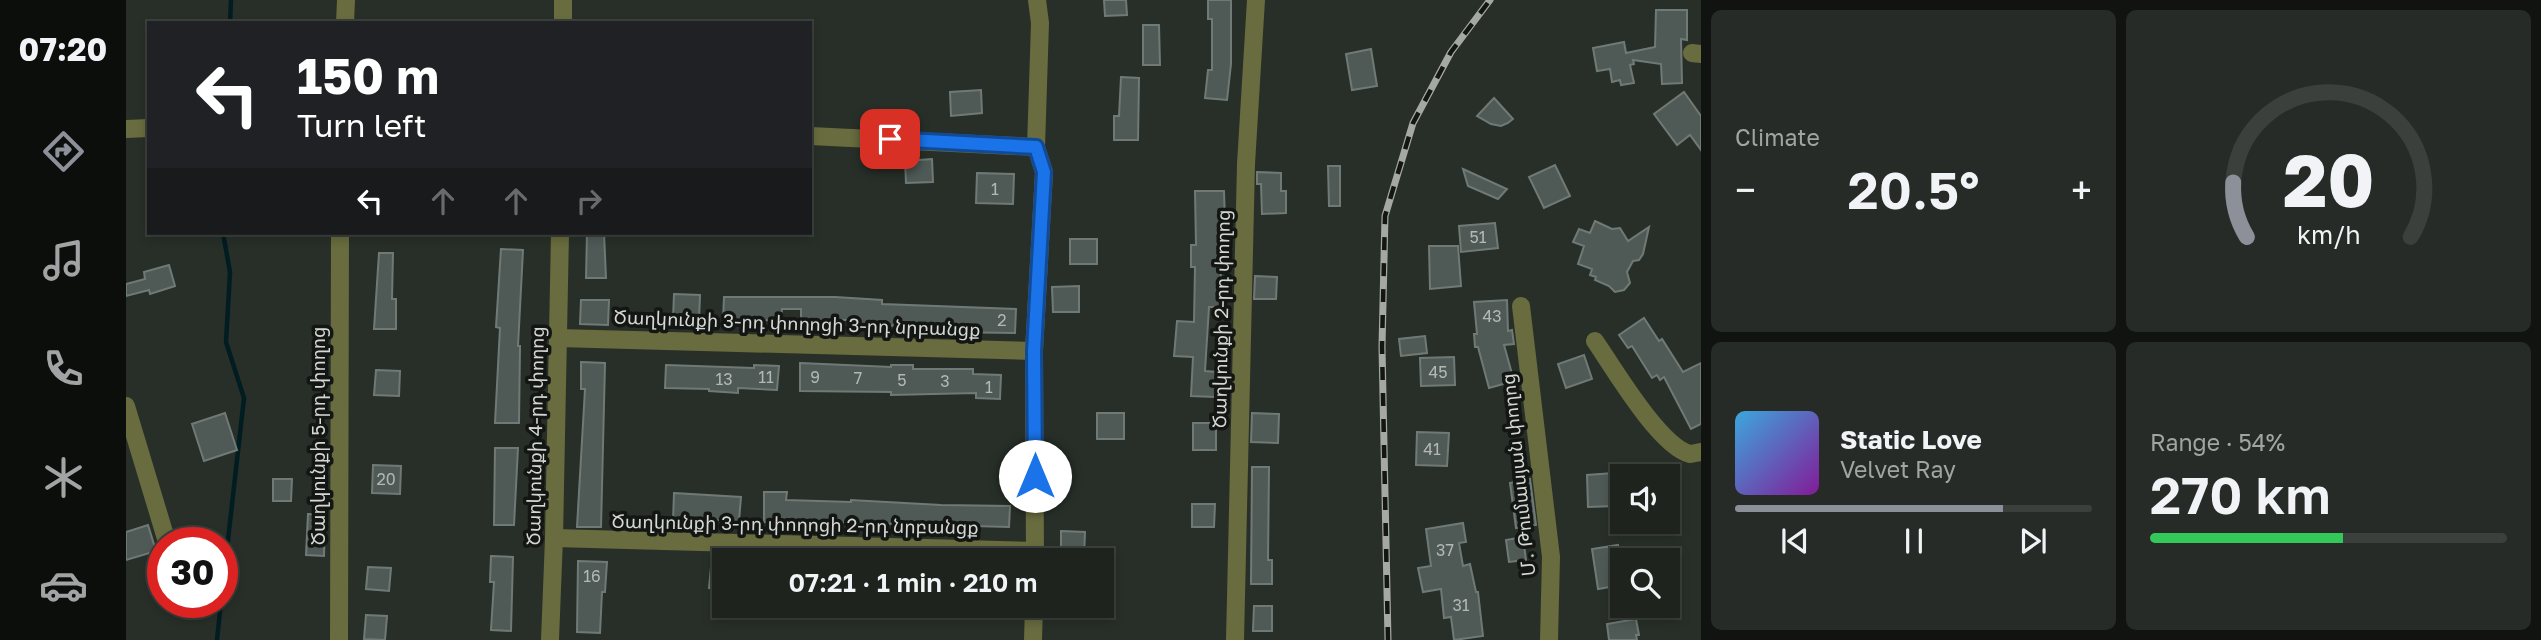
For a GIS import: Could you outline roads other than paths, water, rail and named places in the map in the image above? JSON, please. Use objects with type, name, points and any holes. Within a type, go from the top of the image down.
[{"type":"street","points":[[345,21],[346,0]]},
{"type":"street","points":[[563,0],[563,21]]},
{"type":"street","points":[[1035,548],[1034,351],[1044,172],[1036,147],[1040,23],[1037,0]]},
{"type":"street","name":"Ծաղկունքի 2-րդ փողոց","points":[[1236,640],[1246,164],[1256,0]]},
{"type":"street","points":[[126,129],[147,128]]},
{"type":"street","points":[[812,136],[1036,147]]},
{"type":"street","name":"Ծաղկունքի 5-րդ փողոց","points":[[338,640],[340,235]]},
{"type":"street","name":"Ծաղկունքի 4-րդ փողոց","points":[[550,640],[560,235]]},
{"type":"street","name":"Մ․ Թումասյան փողոց","points":[[1521,306],[1551,557],[1549,640]]},
{"type":"street","name":"Ծաղկունքի 3-րդ փողոցի 3-րդ նրբանցք","points":[[558,338],[1034,351]]},
{"type":"street","points":[[1595,341],[1635,400],[1666,438],[1690,454],[1701,452]]},
{"type":"street","points":[[126,406],[162,527]]},
{"type":"street","name":"Ծաղկունքի 3-րդ փողոցի 2-րդ նրբանցք","points":[[554,538],[837,548]]},
{"type":"street","points":[[1033,640],[1034,618]]},
{"type":"waterway","points":[[230,21],[231,0]]},
{"type":"waterway","points":[[223,235],[230,272],[226,342],[244,398],[229,527]]},
{"type":"waterway","points":[[217,640],[219,618]]},
{"type":"railway","points":[[1388,640],[1382,347],[1385,216],[1413,123],[1451,52],[1490,0]]}]
